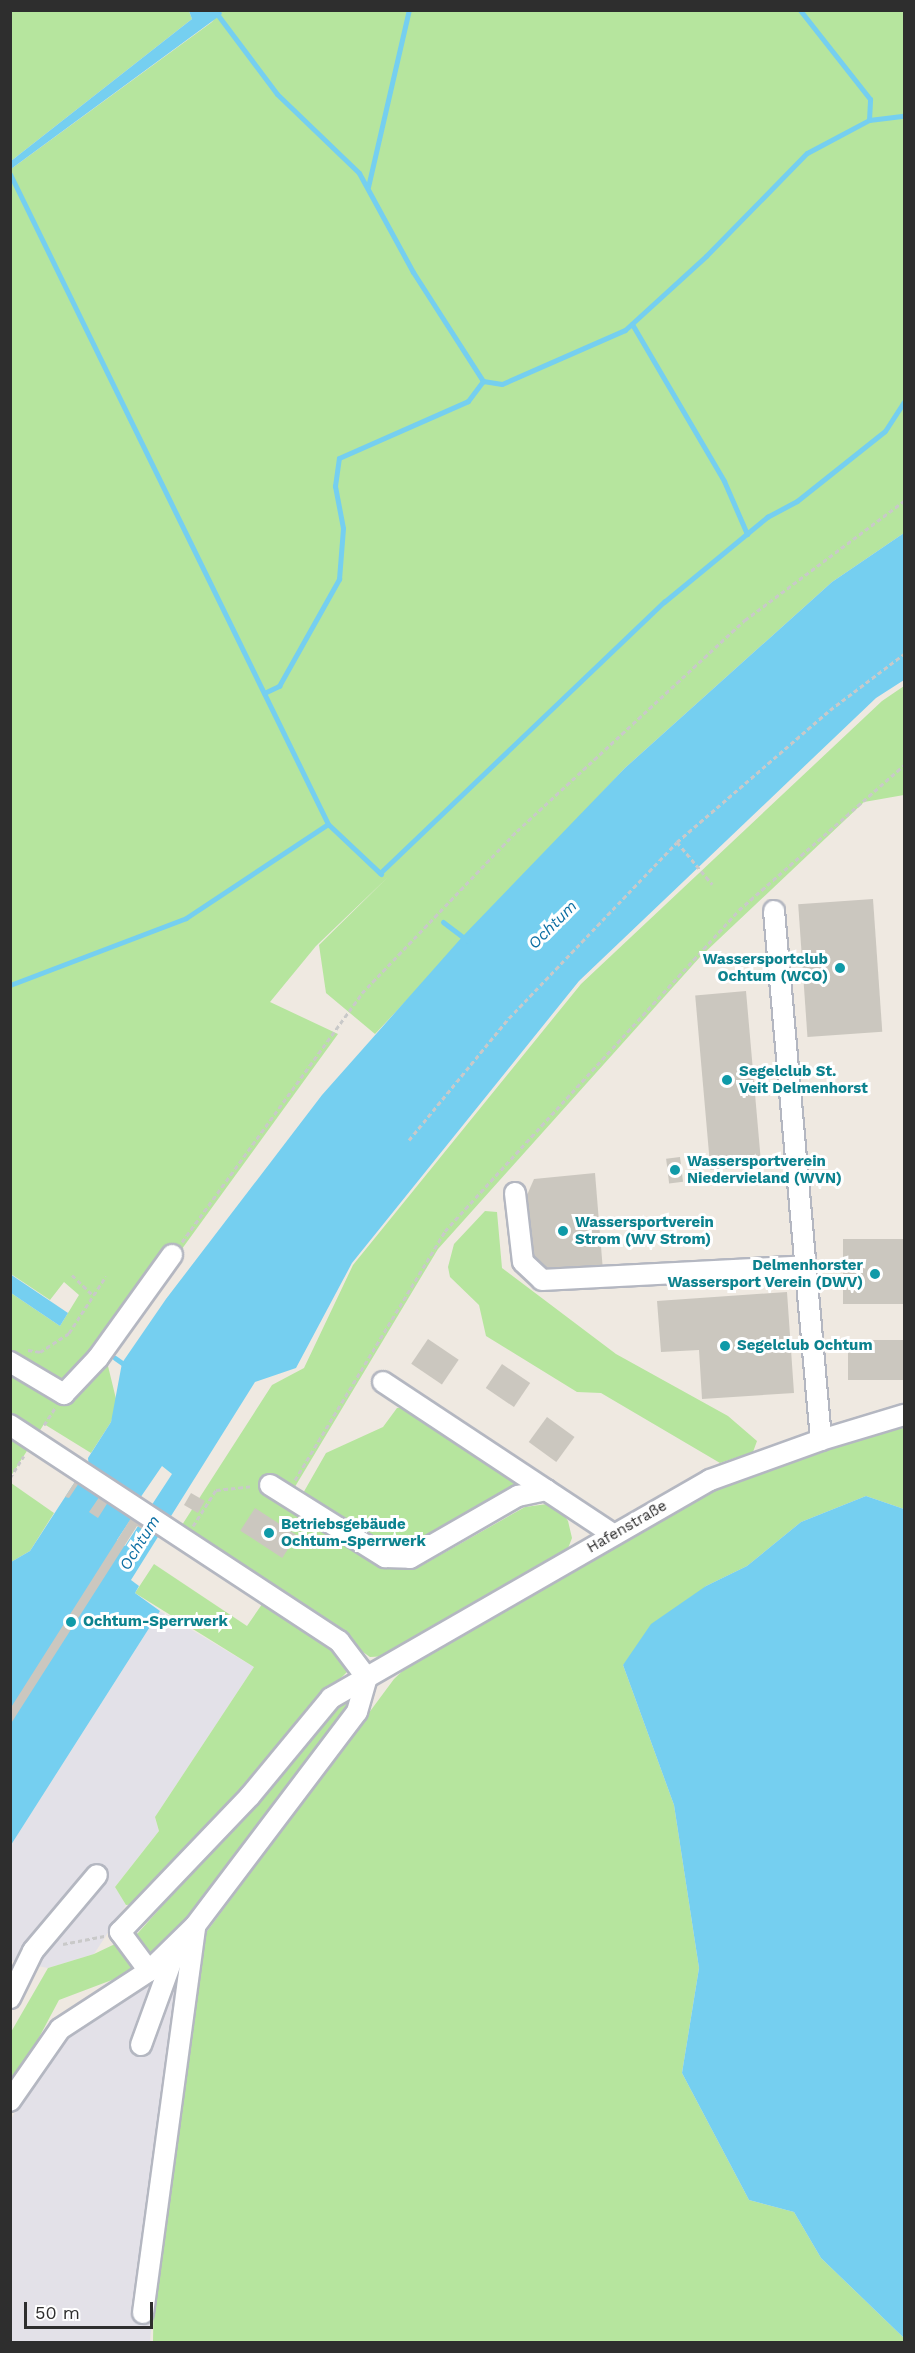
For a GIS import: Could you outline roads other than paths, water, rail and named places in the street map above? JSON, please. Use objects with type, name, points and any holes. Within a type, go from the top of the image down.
[{"type":"street","points":[[774,911],[821,1440]]},
{"type":"street","points":[[515,1193],[523,1262],[542,1281],[806,1266]]},
{"type":"street","points":[[18,1356],[64,1394],[98,1358],[172,1256]]},
{"type":"street","points":[[383,1382],[613,1534]]},
{"type":"street","name":"Hafenstraße","points":[[148,1971],[120,1932],[250,1796],[332,1698],[710,1480],[821,1440],[904,1415]]},
{"type":"street","points":[[10,1425],[166,1524],[339,1641],[367,1678],[357,1713],[195,1926],[148,1971],[60,2029],[10,2101]]},
{"type":"street","points":[[270,1485],[385,1557],[410,1558],[518,1496],[546,1490]]},
{"type":"street","points":[[10,1998],[33,1951],[97,1875]]},
{"type":"street","points":[[143,2313],[195,1926]]},
{"type":"street","points":[[141,2045],[178,1942]]},
{"type":"water","points":[[189,11],[221,11],[222,14],[11,169],[11,161],[192,19]]},
{"type":"water","name":"Ochtum","points":[[904,533],[904,680],[876,698],[579,981],[352,1263],[296,1368],[255,1382],[131,1580],[139,1586],[135,1593],[160,1611],[11,1845],[11,1562],[30,1551],[80,1474],[137,1510],[117,1540],[125,1546],[172,1474],[162,1466],[138,1501],[89,1470],[88,1458],[111,1422],[122,1363],[166,1299],[322,1095],[463,936],[625,768],[832,582]]},
{"type":"water","points":[[10,1274],[68,1313],[60,1326],[11,1293]]},
{"type":"water","points":[[866,1496],[904,1509],[904,2338],[821,2258],[794,2212],[749,2200],[682,2073],[699,1968],[674,1805],[623,1665],[651,1624],[706,1586],[747,1566],[801,1522]]},
{"type":"waterway","points":[[214,10],[277,94],[359,173],[413,272],[483,381],[502,384],[625,330],[706,256],[807,153],[869,120],[870,99],[800,10]]},
{"type":"waterway","points":[[368,187],[409,10]]},
{"type":"waterway","points":[[869,120],[904,116]]},
{"type":"waterway","points":[[10,174],[328,824],[381,874]]},
{"type":"waterway","points":[[632,324],[724,481],[747,534]]},
{"type":"waterway","points":[[264,693],[279,686],[339,579],[343,528],[335,486],[339,458],[468,401],[483,381]]},
{"type":"waterway","points":[[380,873],[664,602],[767,517],[797,501],[885,431],[904,402]]},
{"type":"waterway","points":[[10,985],[186,918],[328,824]]},
{"type":"waterway","points":[[443,922],[468,941]]},
{"type":"waterway","points":[[115,1358],[128,1367]]},
{"type":"place","name":"Wassersportclub Ochtum (WCO)","points":[[840,968]]},
{"type":"place","name":"Segelclub St. Veit Delmenhorst","points":[[727,1080]]},
{"type":"place","name":"Wassersportverein Niedervieland (WVN)","points":[[675,1170]]},
{"type":"place","name":"Wassersportverein Strom (WV Strom)","points":[[563,1231]]},
{"type":"place","name":"Delmenhorster Wassersport Verein (DWV)","points":[[875,1274]]},
{"type":"place","name":"Segelclub Ochtum","points":[[725,1346]]},
{"type":"place","name":"Betriebsgebäude Ochtum-Sperrwerk","points":[[269,1533]]},
{"type":"place","name":"Ochtum-Sperrwerk","points":[[71,1622]]}]
